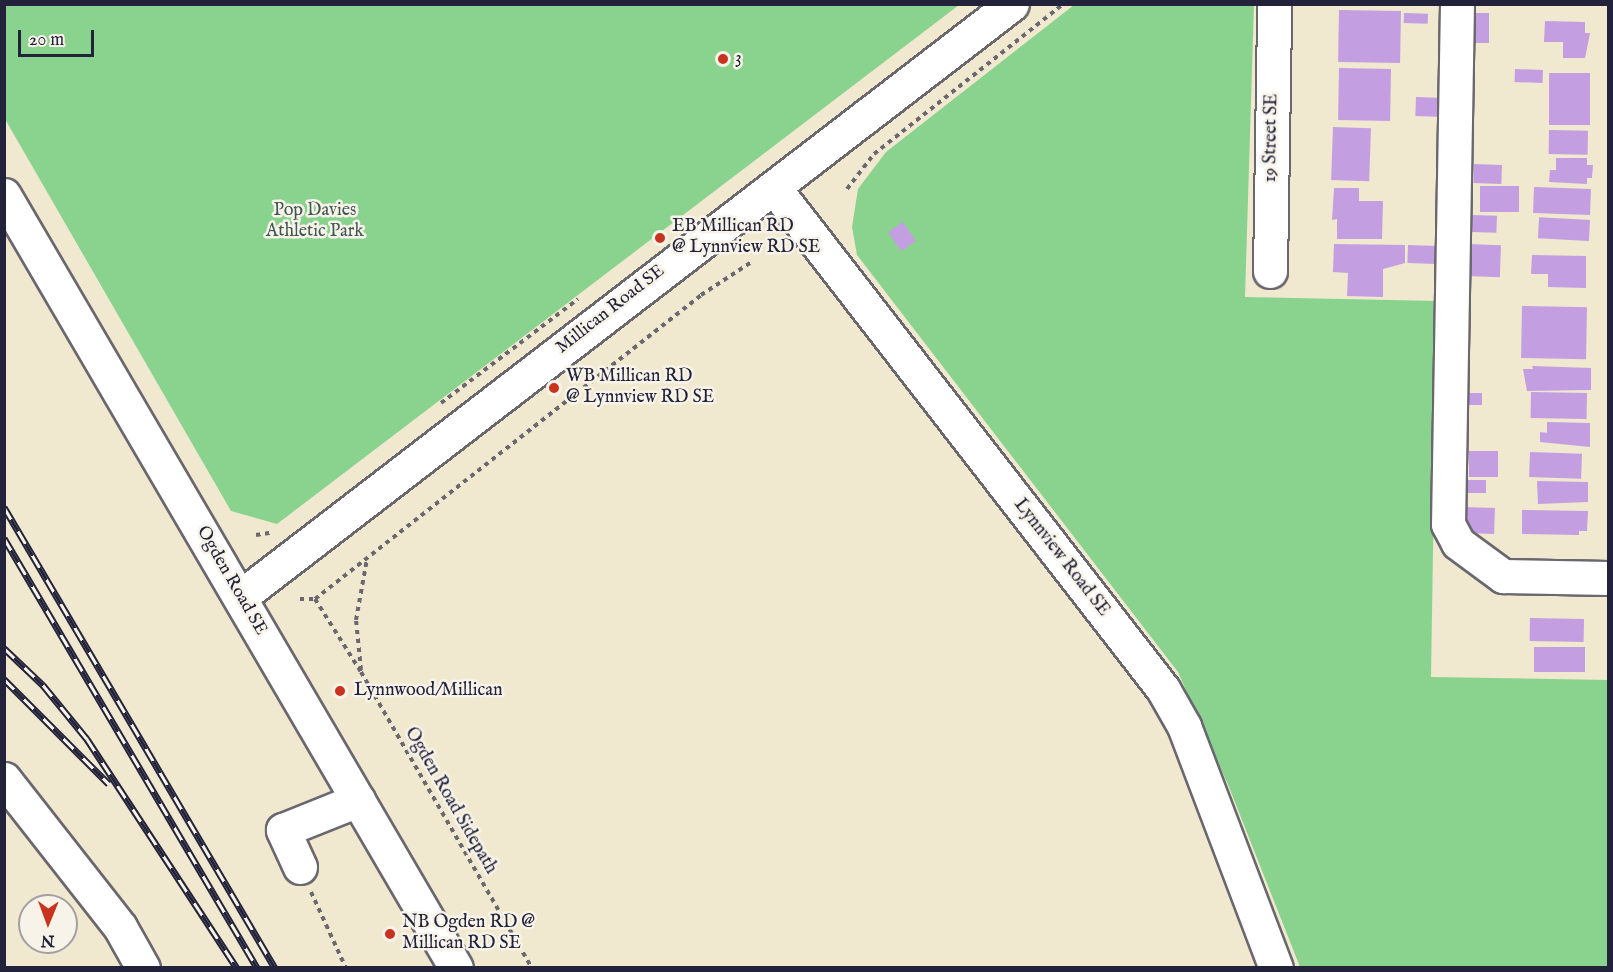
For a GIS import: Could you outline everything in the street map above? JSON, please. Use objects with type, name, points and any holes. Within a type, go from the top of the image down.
[{"type":"street","name":"Millican Road SE","points":[[240,597],[673,262],[775,189],[1012,4]]},
{"type":"street","name":"19 Street SE","points":[[1270,271],[1274,4]]},
{"type":"street","points":[[1457,4],[1448,524],[1458,543],[1503,576],[1608,578]]},
{"type":"street","name":"Lynnview Road SE","points":[[775,189],[1163,689],[1184,726],[1276,968]]},
{"type":"street","name":"Ogden Road SE","points":[[4,195],[456,968]]},
{"type":"street","points":[[4,779],[120,927],[143,968]]},
{"type":"street","points":[[300,867],[283,830],[358,800]]},
{"type":"path","points":[[847,189],[874,154],[1064,4]]},
{"type":"path","points":[[300,598],[315,599],[701,295],[753,261]]},
{"type":"path","points":[[361,672],[356,620],[367,558]]},
{"type":"path","name":"Ogden Road Sidepath","points":[[315,599],[361,672],[532,968]]},
{"type":"path","points":[[300,867],[346,968]]},
{"type":"green space","name":"Pop Davies Athletic Park","points":[[4,5],[959,5],[277,524],[231,511],[5,119]]},
{"type":"green space","points":[[1074,5],[1254,5],[1245,297],[1437,301],[1431,677],[1608,680],[1608,967],[1300,967],[1229,787],[1178,672],[857,255],[852,227],[858,189],[886,152]]},
{"type":"building","points":[[1339,10],[1401,11],[1400,63],[1338,62]]},
{"type":"building","points":[[1404,13],[1428,14],[1428,24],[1404,23]]},
{"type":"building","points":[[1474,13],[1489,13],[1489,43],[1474,43]]},
{"type":"building","points":[[1545,21],[1585,22],[1585,33],[1590,33],[1585,58],[1563,58],[1563,42],[1544,42]]},
{"type":"building","points":[[1339,68],[1391,69],[1390,121],[1338,120]]},
{"type":"building","points":[[1515,69],[1543,70],[1543,83],[1515,82]]},
{"type":"building","points":[[1549,73],[1590,73],[1590,125],[1549,125]]},
{"type":"building","points":[[1416,97],[1445,98],[1444,117],[1415,116]]},
{"type":"building","points":[[1333,127],[1371,128],[1369,181],[1331,180]]},
{"type":"building","points":[[1549,130],[1588,131],[1588,155],[1549,154]]},
{"type":"building","points":[[1556,158],[1587,158],[1587,165],[1593,165],[1592,178],[1587,178],[1587,184],[1549,182],[1550,170],[1556,170]]},
{"type":"building","points":[[1474,164],[1502,165],[1501,184],[1473,183]]},
{"type":"building","points":[[1480,186],[1519,186],[1519,212],[1480,212]]},
{"type":"building","points":[[1534,187],[1591,189],[1590,215],[1533,213]]},
{"type":"building","points":[[1334,188],[1359,188],[1359,201],[1383,201],[1382,239],[1337,239],[1337,219],[1332,220]]},
{"type":"building","points":[[1472,215],[1497,216],[1496,233],[1471,232]]},
{"type":"building","points":[[1539,217],[1590,220],[1589,241],[1538,238]]},
{"type":"building","points":[[903,222],[916,241],[901,251],[888,232]]},
{"type":"building","points":[[1334,244],[1405,245],[1405,263],[1383,269],[1383,297],[1347,296],[1348,273],[1333,272]]},
{"type":"building","points":[[1468,244],[1501,245],[1500,277],[1467,276]]},
{"type":"building","points":[[1408,245],[1438,246],[1437,264],[1407,263]]},
{"type":"building","points":[[1532,255],[1586,256],[1586,288],[1548,287],[1548,274],[1531,274]]},
{"type":"building","points":[[1522,306],[1587,307],[1586,359],[1521,358]]},
{"type":"building","points":[[1532,366],[1591,368],[1591,390],[1527,391],[1523,369],[1533,369]]},
{"type":"building","points":[[1531,392],[1587,393],[1587,419],[1531,418]]},
{"type":"building","points":[[1466,393],[1482,393],[1482,405],[1466,405]]},
{"type":"building","points":[[1547,422],[1590,423],[1590,447],[1540,442],[1540,432],[1547,433]]},
{"type":"building","points":[[1469,451],[1498,451],[1498,477],[1469,477]]},
{"type":"building","points":[[1530,452],[1582,454],[1581,479],[1529,477]]},
{"type":"building","points":[[1466,480],[1486,480],[1486,493],[1466,493]]},
{"type":"building","points":[[1537,481],[1588,482],[1588,502],[1538,504]]},
{"type":"building","points":[[1465,507],[1495,508],[1494,534],[1464,533]]},
{"type":"building","points":[[1522,510],[1588,511],[1587,531],[1579,531],[1579,535],[1522,534]]},
{"type":"building","points":[[1530,618],[1584,619],[1584,642],[1530,641]]},
{"type":"building","points":[[1534,647],[1585,647],[1585,672],[1534,672]]},
{"type":"railway","points":[[4,507],[275,968]]},
{"type":"railway","points":[[4,538],[257,968]]},
{"type":"railway","points":[[4,648],[43,685],[87,739],[237,968]]},
{"type":"railway","points":[[4,679],[109,784]]},
{"type":"place","name":"3","points":[[723,59]]},
{"type":"place","name":"EB Millican RD @ Lynnview RD SE","points":[[660,238]]},
{"type":"place","name":"WB Millican RD @ Lynnview RD SE","points":[[554,388]]},
{"type":"place","name":"Lynnwood/Millican","points":[[340,691]]},
{"type":"place","name":"NB Ogden RD @ Millican RD SE","points":[[390,934]]}]
